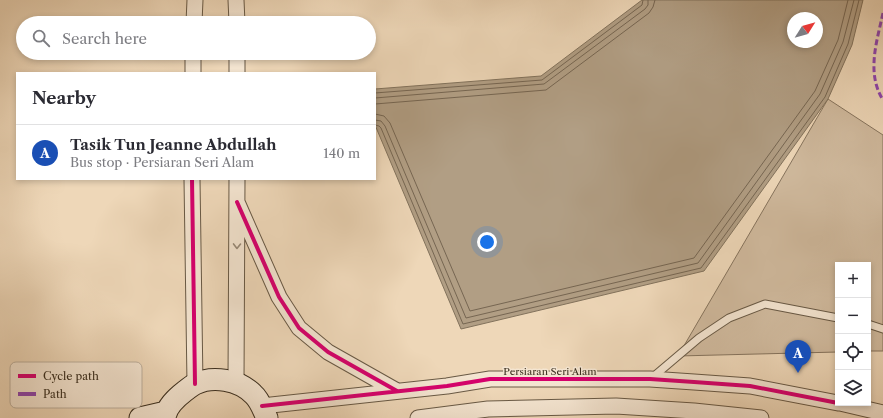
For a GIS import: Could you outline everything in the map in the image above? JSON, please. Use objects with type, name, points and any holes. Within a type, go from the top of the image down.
[{"type":"street","points":[[194,16],[195,0]]},
{"type":"street","points":[[236,0],[237,16]]},
{"type":"street","points":[[193,60],[193,72]]},
{"type":"street","points":[[237,60],[237,72]]},
{"type":"street","points":[[192,180],[195,384]]},
{"type":"street","points":[[236,383],[237,180]]},
{"type":"street","points":[[237,202],[279,297],[299,328],[328,352],[397,391]]},
{"type":"street","points":[[140,418],[165,415],[179,396],[195,384],[215,379],[236,383],[253,394],[264,412]]},
{"type":"street","name":"Persiaran Seri Alam","points":[[264,412],[397,391],[447,386],[490,379],[650,380],[750,386],[835,402]]},
{"type":"street","points":[[418,418],[488,409],[616,406],[761,418]]},
{"type":"street","name":"Persiaran Seri Alam","points":[[852,406],[883,413]]},
{"type":"lane","points":[[650,380],[705,334],[729,318],[766,304],[835,317]]},
{"type":"lane","points":[[871,325],[883,329]]},
{"type":"shaded area","points":[[828,99],[883,135],[883,351],[871,351],[871,262],[835,262],[835,352],[678,356]]},
{"type":"water","points":[[642,0],[863,0],[852,45],[828,99],[704,271],[461,329],[376,127],[376,89],[541,76]]},
{"type":"marked path","points":[[883,13],[874,57],[875,79],[883,100]]},
{"type":"cycle path","points":[[192,180],[195,384]]},
{"type":"cycle path","points":[[237,202],[279,297],[299,328],[328,352],[397,391]]},
{"type":"cycle path","points":[[262,406],[447,386],[490,379],[650,379],[750,386],[835,402]]},
{"type":"place","name":"Tasik Tun Jeanne Abdullah","points":[[798,373]]}]
